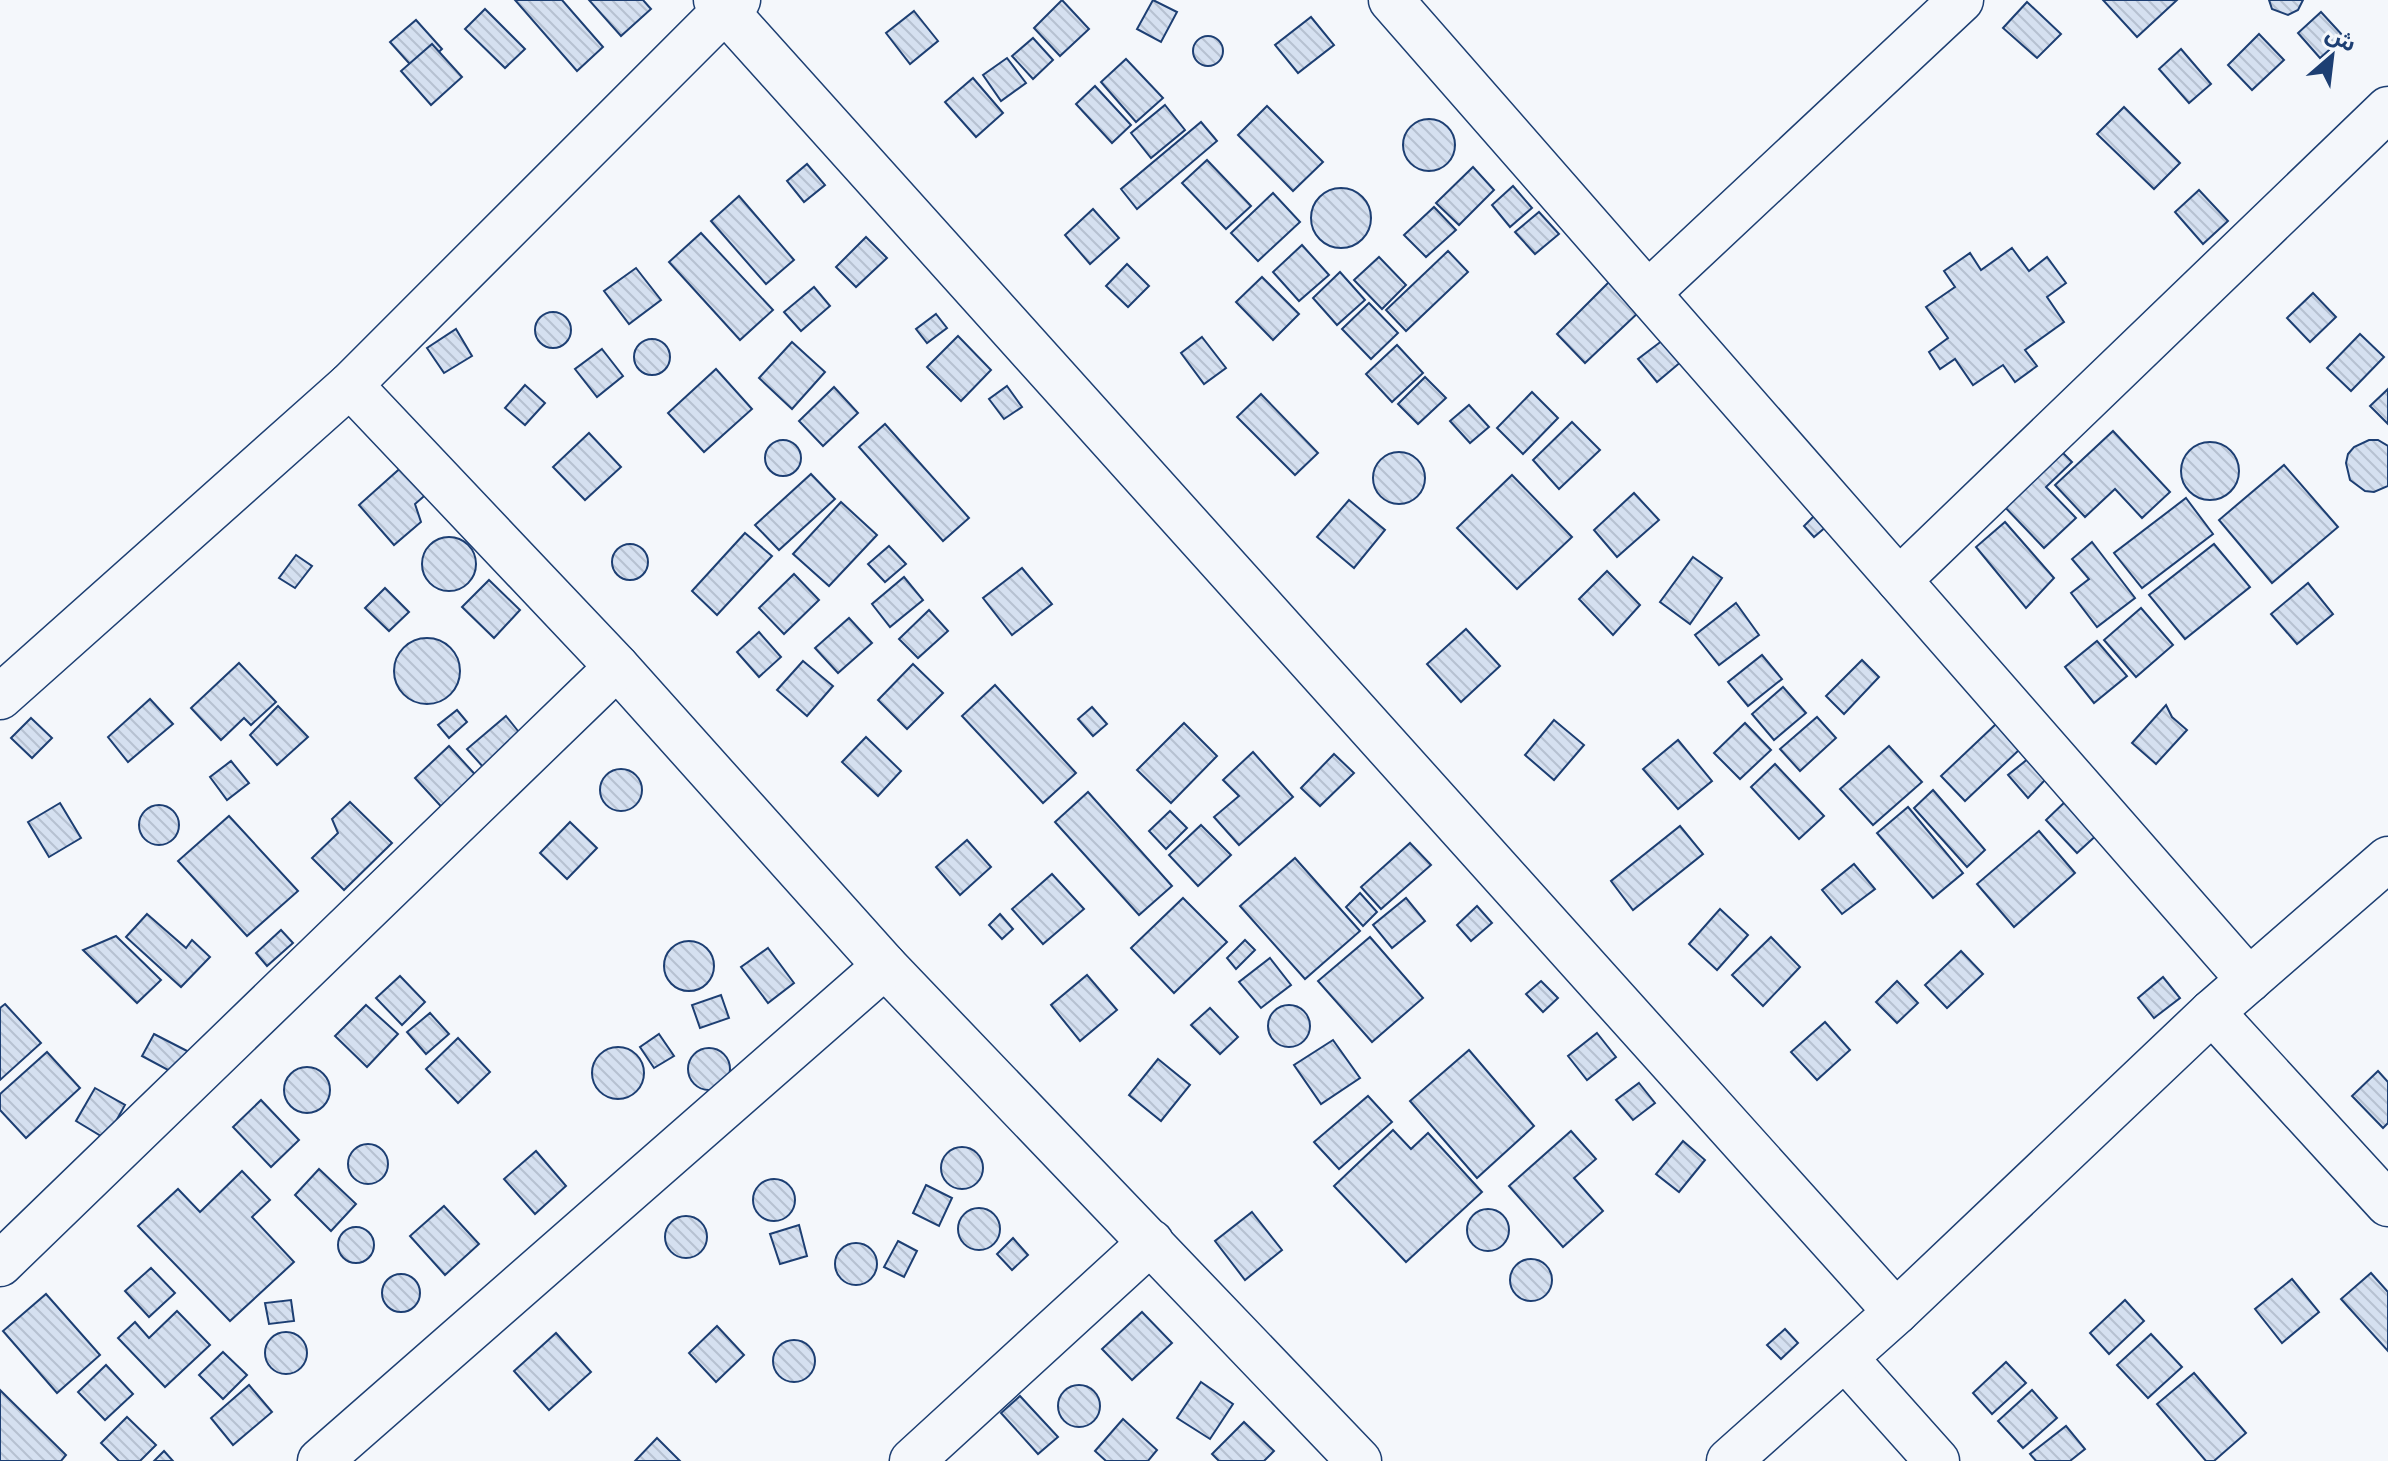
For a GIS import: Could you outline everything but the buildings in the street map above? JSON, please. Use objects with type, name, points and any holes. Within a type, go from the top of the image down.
[{"type":"street","points":[[1648,293],[1961,0]]},
{"type":"street","points":[[0,697],[350,385],[727,3],[1896,1312]]},
{"type":"street","points":[[1411,7],[1648,293],[2249,980]]},
{"type":"street","points":[[1899,580],[2388,109]]},
{"type":"street","points":[[350,385],[617,667],[885,966],[1359,1461]]},
{"type":"street","points":[[0,1264],[617,667]]},
{"type":"street","points":[[1729,1461],[1896,1312],[2212,1012],[2388,859]]},
{"type":"street","points":[[320,1461],[885,966]]},
{"type":"street","points":[[2212,1012],[2388,1204]]},
{"type":"street","points":[[912,1461],[1151,1242]]},
{"type":"street","points":[[1845,1358],[1937,1461]]}]
